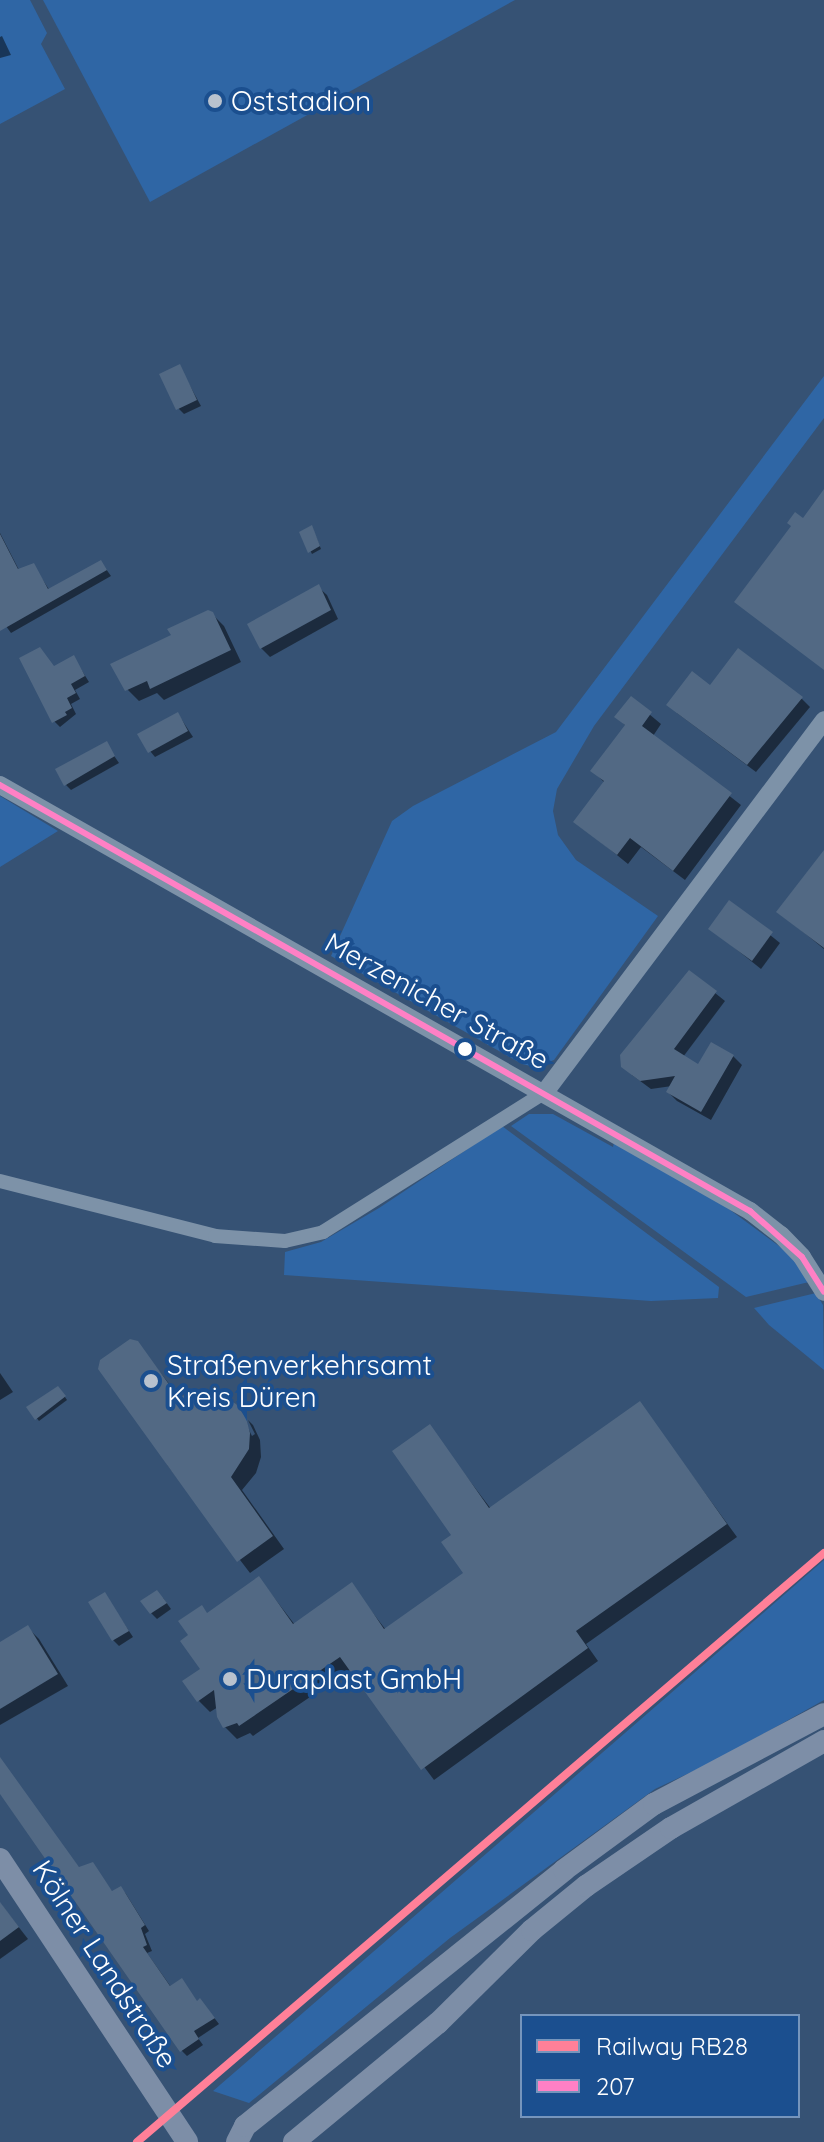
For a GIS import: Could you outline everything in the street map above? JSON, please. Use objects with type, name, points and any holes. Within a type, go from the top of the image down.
[{"type":"main road","points":[[237,2142],[245,2126],[497,1920],[577,1860],[654,1804],[824,1714]]},
{"type":"main road","points":[[294,2142],[438,2023],[532,1930],[586,1886],[671,1828],[824,1741]]},
{"type":"main road","name":"Kölner Landstraße","points":[[0,1859],[187,2142]]},
{"type":"street","points":[[0,1181],[215,1236],[251,1241],[285,1241],[323,1232],[496,1120],[545,1092],[824,720]]},
{"type":"street","name":"Merzenicher Straße","points":[[0,785],[750,1211],[781,1235],[802,1257],[824,1292]]},
{"type":"shaded area","points":[[0,0],[30,0],[47,33],[41,44],[65,89],[0,124]]},
{"type":"shaded area","name":"Oststadion","points":[[43,0],[515,0],[150,202]]},
{"type":"shaded area","points":[[824,376],[824,418],[594,726],[557,789],[553,811],[558,835],[576,860],[658,916],[554,1060],[535,1067],[522,1064],[331,956],[392,821],[413,806],[556,732]]},
{"type":"shaded area","points":[[0,796],[58,831],[0,867]]},
{"type":"shaded area","points":[[529,1114],[553,1114],[613,1147],[614,1142],[722,1204],[791,1255],[809,1282],[746,1297],[511,1126]]},
{"type":"shaded area","points":[[502,1126],[719,1287],[718,1298],[651,1301],[284,1275],[285,1252],[321,1242],[379,1208]]},
{"type":"shaded area","points":[[816,1293],[823,1305],[824,1370],[769,1325],[754,1308]]},
{"type":"shaded area","points":[[824,1560],[824,1700],[715,1761],[655,1789],[450,1938],[249,2103],[213,2091]]},
{"type":"building","points":[[180,364],[197,400],[176,410],[159,374]]},
{"type":"building","points":[[824,489],[824,670],[734,602],[791,526],[787,523],[795,512],[803,518]]},
{"type":"building","points":[[312,525],[320,546],[308,553],[299,532]]},
{"type":"building","points":[[0,534],[18,569],[34,563],[48,589],[101,560],[107,570],[0,631]]},
{"type":"building","points":[[319,584],[331,610],[260,649],[247,624]]},
{"type":"building","points":[[208,610],[213,612],[231,650],[150,689],[147,681],[125,691],[110,664],[171,635],[167,629]]},
{"type":"building","points":[[40,647],[54,666],[74,655],[85,676],[71,684],[76,693],[67,698],[72,708],[65,712],[67,715],[52,723],[19,658]]},
{"type":"building","points":[[738,648],[803,697],[747,765],[666,705],[692,671],[710,685]]},
{"type":"building","points":[[631,696],[652,712],[642,726],[732,793],[673,871],[630,838],[617,855],[573,822],[604,781],[590,771],[625,725],[614,717]]},
{"type":"building","points":[[178,712],[188,731],[148,753],[137,734]]},
{"type":"building","points":[[107,741],[115,756],[64,786],[55,769]]},
{"type":"building","points":[[824,850],[824,948],[776,912]]},
{"type":"building","points":[[729,900],[773,932],[752,961],[708,929]]},
{"type":"building","points":[[689,970],[717,991],[674,1049],[698,1064],[711,1042],[734,1055],[701,1112],[666,1092],[675,1076],[640,1081],[621,1067],[620,1055]]},
{"type":"building","points":[[130,1339],[138,1341],[178,1397],[200,1391],[217,1393],[236,1404],[246,1418],[250,1433],[249,1449],[231,1477],[273,1536],[237,1562],[98,1369],[100,1360]]},
{"type":"building","points":[[58,1386],[66,1396],[35,1420],[26,1407]]},
{"type":"building","points":[[640,1401],[727,1524],[576,1631],[588,1648],[421,1770],[340,1657],[239,1726],[237,1723],[223,1728],[217,1717],[214,1690],[197,1702],[182,1681],[200,1669],[180,1641],[188,1635],[178,1621],[202,1605],[207,1613],[259,1576],[293,1624],[352,1582],[384,1629],[463,1573],[441,1542],[451,1535],[392,1451],[430,1424],[489,1508]]},
{"type":"building","points":[[157,1590],[167,1603],[150,1614],[140,1601]]},
{"type":"building","points":[[105,1592],[129,1631],[112,1641],[88,1602]]},
{"type":"building","points":[[28,1625],[58,1674],[0,1709],[0,1642]]},
{"type":"building","points":[[0,1757],[79,1867],[93,1862],[112,1891],[121,1886],[145,1925],[141,1928],[147,1945],[143,1947],[170,1986],[182,1978],[197,2001],[200,1998],[215,2018],[194,2031],[199,2039],[180,2052],[0,1794]]},
{"type":"building","points":[[0,1902],[19,1927],[0,1941]]},
{"type":"rail line","name":"RB28","points":[[137,2142],[824,1553]]},
{"type":"transit line","name":"207","points":[[0,785],[750,1211],[802,1257],[824,1292]]},
{"type":"place","name":"Oststadion","points":[[215,101]]},
{"type":"place","name":"Straßenverkehrsamt Kreis Düren","points":[[151,1381]]},
{"type":"place","name":"Duraplast GmbH","points":[[230,1679]]}]
